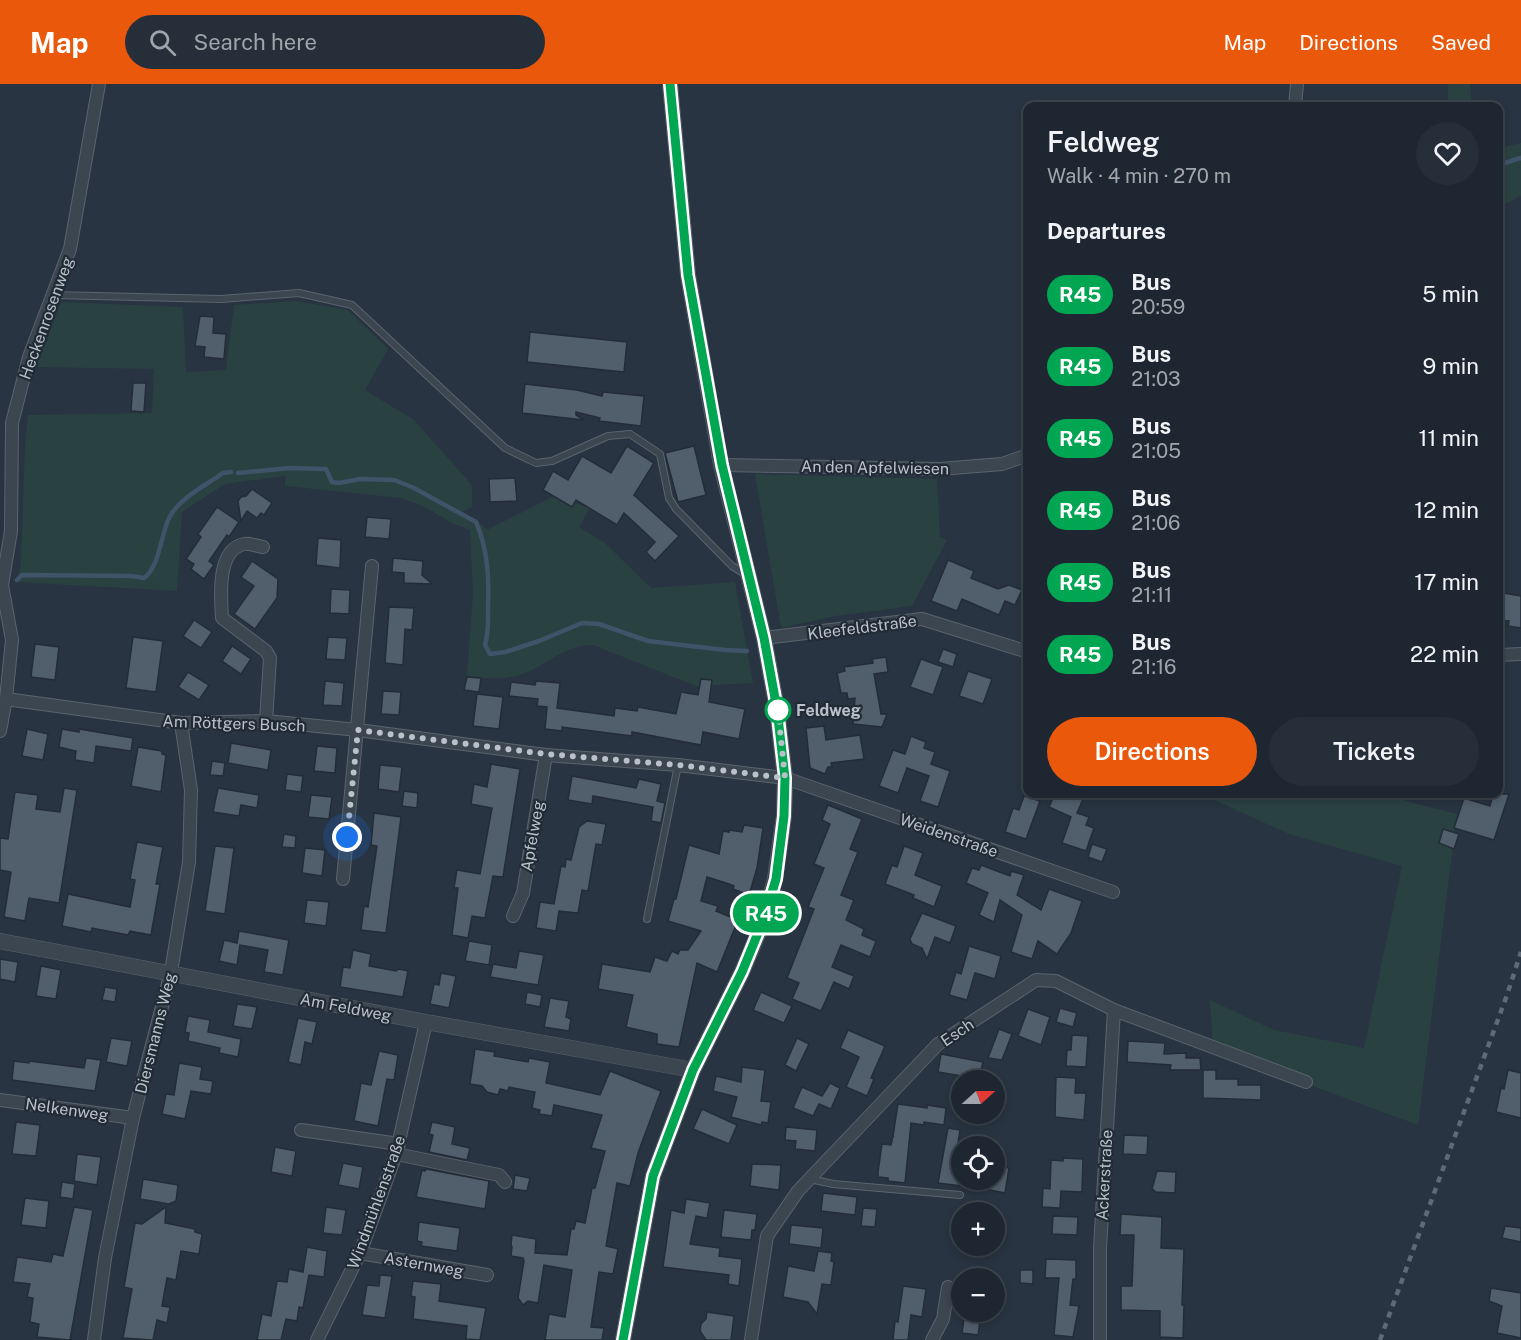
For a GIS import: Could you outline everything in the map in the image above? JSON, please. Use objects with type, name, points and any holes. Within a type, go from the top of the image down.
[{"type":"street","name":"Heckenrosenweg","points":[[0,731],[12,640],[1,585],[11,531],[12,423],[29,357],[70,249],[99,84]]},
{"type":"street","points":[[623,1340],[653,1176],[693,1070],[742,972],[765,916],[780,857],[784,816],[785,778],[777,709],[764,638],[722,465],[688,275],[670,84]]},
{"type":"street","points":[[1295,102],[1297,84]]},
{"type":"street","name":"An den Apfelwiesen","points":[[722,465],[940,469],[1002,464],[1023,457]]},
{"type":"street","points":[[263,548],[245,544],[234,549],[229,555],[220,580],[222,618],[266,651],[270,658],[266,721]]},
{"type":"street","points":[[343,879],[372,566]]},
{"type":"street","name":"Kleefeldstraße","points":[[764,638],[922,619],[1023,650]]},
{"type":"street","points":[[1503,655],[1521,654]]},
{"type":"street","name":"Am Röttgers Busch","points":[[6,699],[181,723],[266,721],[358,730],[546,754],[678,765],[785,778]]},
{"type":"street","name":"Diersmanns Weg","points":[[94,1340],[105,1258],[133,1118],[171,972],[189,862],[191,790],[181,723]]},
{"type":"street","name":"Apfelweg","points":[[513,916],[523,893],[546,754]]},
{"type":"street","name":"Weidenstraße","points":[[785,778],[1113,892]]},
{"type":"street","name":"Am Feldweg","points":[[0,941],[693,1070]]},
{"type":"street","name":"Esch","points":[[751,1340],[767,1236],[798,1191],[938,1044],[1036,980],[1056,981],[1114,1010],[1306,1082]]},
{"type":"street","name":"Ackerstraße","points":[[1100,1340],[1100,1248],[1114,1010]]},
{"type":"street","name":"Windmühlenstraße","points":[[317,1340],[360,1253],[398,1149],[426,1022]]},
{"type":"street","name":"Nelkenweg","points":[[0,1100],[133,1118]]},
{"type":"street","points":[[302,1130],[398,1149],[499,1175],[505,1182]]},
{"type":"street","name":"Asternweg","points":[[360,1253],[487,1275]]},
{"type":"street","points":[[932,1340],[943,1319],[948,1287]]},
{"type":"lane","points":[[53,295],[221,299],[299,293],[352,305],[505,448],[536,464],[552,461],[608,436],[630,434],[660,454],[669,498],[676,509],[732,566],[748,575]]},
{"type":"lane","points":[[647,919],[678,765]]},
{"type":"lane","points":[[809,1179],[833,1184],[960,1196]]},
{"type":"green space","points":[[1448,84],[1470,84],[1472,102],[1448,102]]},
{"type":"green space","points":[[1521,143],[1521,196],[1503,205],[1503,147]]},
{"type":"green space","points":[[296,301],[348,310],[388,349],[365,390],[414,420],[472,485],[472,507],[461,512],[476,520],[487,530],[554,496],[590,508],[579,527],[605,543],[651,588],[735,582],[753,683],[696,686],[593,645],[568,650],[532,670],[508,678],[467,676],[473,593],[470,530],[452,523],[423,506],[401,498],[285,486],[285,476],[225,484],[182,512],[177,591],[17,582],[21,564],[28,415],[152,413],[154,369],[35,367],[61,302],[183,307],[186,372],[226,370],[234,305]]},
{"type":"green space","points":[[755,474],[937,479],[940,537],[947,540],[912,606],[835,616],[781,628]]},
{"type":"green space","points":[[1210,798],[1395,798],[1457,814],[1418,1125],[1213,1049],[1210,1000],[1274,1030],[1364,1048],[1402,866],[1289,834]]},
{"type":"building","points":[[200,316],[214,317],[213,333],[226,334],[224,359],[204,357],[205,347],[195,346]]},
{"type":"building","points":[[530,332],[627,342],[624,372],[527,362]]},
{"type":"building","points":[[133,383],[146,383],[144,412],[131,411]]},
{"type":"building","points":[[525,384],[577,390],[602,396],[603,392],[644,396],[641,426],[599,421],[600,418],[576,412],[576,415],[584,420],[522,413]]},
{"type":"building","points":[[627,446],[654,463],[634,495],[679,536],[655,561],[646,552],[655,542],[624,513],[617,525],[576,500],[572,507],[543,490],[553,471],[568,480],[582,456],[611,473]]},
{"type":"building","points":[[694,446],[706,495],[678,502],[665,453]]},
{"type":"building","points":[[515,478],[517,501],[490,502],[489,479]]},
{"type":"building","points":[[252,489],[272,503],[264,515],[261,513],[257,518],[247,511],[241,521],[238,501]]},
{"type":"building","points":[[217,507],[239,522],[209,561],[214,565],[204,579],[191,569],[194,564],[186,559],[201,537],[198,534]]},
{"type":"building","points":[[367,517],[391,519],[389,539],[365,537]]},
{"type":"building","points":[[318,538],[341,540],[340,568],[316,565]]},
{"type":"building","points":[[393,558],[423,561],[422,575],[432,584],[404,583],[404,573],[392,572]]},
{"type":"building","points":[[948,560],[974,571],[971,578],[998,589],[1009,585],[1022,590],[1015,605],[1005,601],[999,615],[962,599],[957,611],[931,601]]},
{"type":"building","points":[[252,561],[278,579],[277,598],[255,629],[234,614],[254,586],[241,577]]},
{"type":"building","points":[[331,589],[350,590],[349,614],[330,613]]},
{"type":"building","points":[[1503,593],[1521,596],[1521,628],[1508,626],[1509,621],[1503,620]]},
{"type":"building","points":[[389,607],[414,608],[412,630],[405,629],[403,665],[385,663]]},
{"type":"building","points":[[194,620],[212,632],[201,648],[183,636]]},
{"type":"building","points":[[133,637],[163,641],[156,692],[126,688]]},
{"type":"building","points":[[328,637],[347,638],[345,660],[326,659]]},
{"type":"building","points":[[35,644],[59,647],[55,680],[31,677]]},
{"type":"building","points":[[232,646],[251,659],[241,674],[222,661]]},
{"type":"building","points":[[943,649],[957,654],[953,667],[938,662]]},
{"type":"building","points":[[886,657],[888,672],[874,674],[881,714],[887,714],[882,727],[853,724],[855,698],[848,699],[847,693],[841,693],[837,673],[845,671],[844,667],[873,663],[872,659]]},
{"type":"building","points":[[921,659],[943,667],[933,695],[910,687]]},
{"type":"building","points":[[968,671],[992,679],[983,704],[959,696]]},
{"type":"building","points":[[188,672],[209,685],[199,700],[178,687]]},
{"type":"building","points":[[467,677],[481,678],[479,692],[464,690]]},
{"type":"building","points":[[701,679],[712,680],[709,702],[745,709],[739,739],[703,732],[701,745],[632,732],[632,736],[562,727],[562,731],[545,729],[547,707],[537,706],[538,699],[509,696],[511,682],[535,685],[536,681],[560,683],[557,708],[614,716],[615,708],[637,711],[638,707],[676,714],[681,692],[698,695]]},
{"type":"building","points":[[325,681],[344,683],[342,706],[323,705]]},
{"type":"building","points":[[383,691],[401,692],[399,715],[381,714]]},
{"type":"building","points":[[477,694],[503,697],[499,729],[473,726]]},
{"type":"building","points":[[824,726],[826,740],[860,735],[864,759],[831,763],[832,767],[828,767],[825,774],[810,768],[806,728]]},
{"type":"building","points":[[27,729],[48,734],[43,760],[22,756]]},
{"type":"building","points":[[62,729],[79,732],[79,729],[133,738],[131,751],[96,746],[94,763],[75,760],[76,751],[59,747]]},
{"type":"building","points":[[911,736],[926,742],[924,748],[935,752],[931,764],[950,771],[938,807],[920,801],[929,776],[907,768],[898,793],[879,786],[893,750],[905,754]]},
{"type":"building","points":[[231,743],[271,750],[268,770],[228,763]]},
{"type":"building","points":[[317,746],[337,748],[335,773],[314,771]]},
{"type":"building","points":[[138,747],[162,751],[162,754],[166,755],[161,792],[131,786]]},
{"type":"building","points":[[212,761],[225,763],[223,776],[210,775]]},
{"type":"building","points":[[491,764],[520,769],[503,877],[493,876],[485,918],[472,916],[468,938],[452,935],[458,888],[454,888],[457,870],[480,874],[492,808],[471,804],[474,784],[487,787]]},
{"type":"building","points":[[380,765],[402,767],[399,792],[378,789]]},
{"type":"building","points":[[287,774],[303,776],[301,792],[285,790]]},
{"type":"building","points":[[572,776],[636,788],[639,779],[661,784],[657,801],[665,803],[661,823],[651,821],[653,807],[593,796],[592,804],[568,800]]},
{"type":"building","points":[[64,788],[77,790],[59,903],[29,898],[25,921],[4,917],[11,872],[0,870],[0,838],[8,839],[15,792],[38,795],[36,809],[60,812]]},
{"type":"building","points":[[218,788],[259,795],[257,808],[241,805],[239,816],[213,812]]},
{"type":"building","points":[[404,791],[418,793],[417,808],[402,806]]},
{"type":"building","points":[[1503,794],[1509,794],[1494,840],[1454,828],[1464,798],[1490,806],[1492,798],[1503,798]]},
{"type":"building","points":[[311,795],[332,797],[329,819],[308,817]]},
{"type":"building","points":[[1023,798],[1040,801],[1026,839],[1005,832],[1013,808],[1019,810]]},
{"type":"building","points":[[1053,798],[1084,798],[1077,813],[1089,817],[1086,825],[1094,828],[1086,851],[1062,843],[1071,817],[1049,807]]},
{"type":"building","points":[[828,805],[862,819],[850,849],[858,852],[841,895],[854,900],[846,920],[864,929],[862,935],[876,941],[870,957],[841,945],[832,967],[854,976],[849,989],[834,982],[821,1011],[792,999],[799,983],[787,978],[814,909],[808,907],[824,868],[814,864],[830,824],[822,820]]},
{"type":"building","points":[[374,813],[401,817],[386,933],[361,930],[364,906],[368,907],[377,846],[371,845]]},
{"type":"building","points":[[587,821],[606,824],[602,845],[596,844],[588,891],[582,890],[578,913],[559,911],[556,931],[536,928],[540,902],[554,904],[561,866],[565,867],[566,859],[571,860],[579,827]]},
{"type":"building","points":[[744,825],[763,828],[757,868],[749,895],[733,889],[734,886],[707,877],[701,901],[718,906],[716,911],[738,920],[717,972],[697,963],[679,1047],[657,1044],[657,1034],[626,1027],[633,995],[598,989],[602,964],[650,972],[655,957],[667,961],[672,951],[678,954],[680,950],[688,950],[701,931],[668,921],[674,899],[676,899],[689,845],[719,854],[723,831],[742,832]]},
{"type":"building","points":[[1443,829],[1459,834],[1454,849],[1439,843]]},
{"type":"building","points":[[284,834],[296,836],[295,848],[282,847]]},
{"type":"building","points":[[137,842],[163,847],[156,884],[160,884],[151,935],[130,931],[128,935],[92,928],[91,932],[62,926],[68,894],[130,907],[135,880],[130,879]]},
{"type":"building","points":[[1092,844],[1107,849],[1102,862],[1088,857]]},
{"type":"building","points":[[215,846],[234,848],[225,914],[205,911]]},
{"type":"building","points":[[904,846],[923,853],[915,875],[942,886],[934,907],[913,898],[914,895],[885,884],[892,865],[897,867]]},
{"type":"building","points":[[305,848],[325,850],[322,876],[302,873]]},
{"type":"building","points":[[981,865],[1010,876],[1011,871],[1024,875],[1017,895],[1041,910],[1049,889],[1082,901],[1071,933],[1057,954],[1038,941],[1032,959],[1011,952],[1022,915],[1000,900],[994,922],[979,915],[988,893],[966,883],[972,868],[979,870]]},
{"type":"building","points":[[307,900],[329,902],[326,926],[304,923]]},
{"type":"building","points":[[922,913],[956,926],[950,943],[935,937],[927,959],[922,948],[912,944],[910,939]]},
{"type":"building","points":[[239,931],[289,940],[283,975],[264,972],[268,950],[240,945],[237,965],[219,961],[224,940],[237,943]]},
{"type":"building","points":[[469,941],[492,945],[489,965],[465,961]]},
{"type":"building","points":[[969,946],[1001,956],[995,979],[975,973],[967,1000],[949,995],[956,972],[961,974]]},
{"type":"building","points":[[353,950],[371,954],[369,966],[408,971],[403,997],[340,987],[343,967],[350,968]]},
{"type":"building","points":[[519,951],[544,955],[538,985],[490,977],[493,964],[516,968]]},
{"type":"building","points":[[0,959],[18,962],[15,982],[0,979]]},
{"type":"building","points":[[41,966],[61,970],[56,999],[36,996]]},
{"type":"building","points":[[441,973],[456,976],[449,1008],[430,1004],[434,984],[439,985]]},
{"type":"building","points":[[105,987],[117,989],[115,1002],[102,1000]]},
{"type":"building","points":[[527,992],[542,995],[540,1007],[525,1004]]},
{"type":"building","points":[[761,992],[792,1006],[784,1023],[753,1010]]},
{"type":"building","points":[[550,998],[569,1001],[566,1017],[571,1019],[569,1031],[544,1027]]},
{"type":"building","points":[[237,1004],[257,1007],[252,1029],[233,1026]]},
{"type":"building","points":[[1060,1008],[1077,1013],[1073,1027],[1056,1022]]},
{"type":"building","points":[[1028,1009],[1050,1017],[1041,1045],[1018,1036]]},
{"type":"building","points":[[188,1016],[210,1020],[208,1032],[241,1039],[238,1057],[219,1053],[220,1048],[188,1041],[189,1033],[185,1032]]},
{"type":"building","points":[[298,1018],[317,1022],[312,1044],[305,1042],[301,1065],[288,1062]]},
{"type":"building","points":[[999,1029],[1012,1034],[1002,1060],[988,1058]]},
{"type":"building","points":[[848,1030],[885,1046],[871,1078],[874,1079],[867,1096],[846,1087],[859,1057],[840,1048]]},
{"type":"building","points":[[1072,1035],[1088,1036],[1086,1067],[1066,1066],[1067,1050],[1071,1050]]},
{"type":"building","points":[[111,1038],[132,1041],[127,1066],[106,1062]]},
{"type":"building","points":[[797,1038],[809,1044],[796,1071],[785,1065]]},
{"type":"building","points":[[1128,1041],[1165,1043],[1164,1054],[1186,1053],[1186,1058],[1200,1058],[1201,1070],[1170,1070],[1171,1065],[1127,1062]]},
{"type":"building","points":[[475,1049],[495,1052],[494,1056],[528,1062],[529,1058],[550,1062],[546,1083],[600,1095],[610,1071],[661,1091],[638,1153],[630,1186],[617,1183],[606,1246],[618,1249],[613,1274],[599,1272],[591,1327],[604,1328],[602,1340],[545,1340],[549,1314],[565,1317],[572,1270],[544,1265],[538,1303],[528,1301],[523,1305],[518,1298],[524,1261],[523,1258],[511,1256],[511,1245],[512,1235],[536,1239],[535,1253],[567,1255],[571,1229],[574,1229],[576,1221],[585,1223],[592,1188],[595,1188],[605,1151],[591,1148],[602,1115],[554,1105],[552,1116],[539,1114],[540,1110],[532,1108],[535,1092],[509,1087],[508,1091],[500,1089],[498,1095],[487,1092],[482,1086],[470,1084]]},
{"type":"building","points":[[379,1051],[398,1055],[394,1080],[387,1079],[378,1126],[354,1121],[361,1083],[371,1085]]},
{"type":"building","points":[[941,1054],[983,1062],[981,1070],[951,1070],[951,1074],[938,1072]]},
{"type":"building","points":[[86,1058],[101,1060],[95,1091],[12,1080],[14,1061],[84,1068]]},
{"type":"building","points":[[179,1063],[202,1067],[200,1079],[213,1081],[211,1094],[191,1091],[185,1119],[162,1114],[166,1094],[174,1095]]},
{"type":"building","points":[[742,1067],[765,1070],[761,1101],[771,1102],[768,1123],[762,1122],[761,1125],[731,1117],[737,1097],[713,1091],[716,1076],[741,1082]]},
{"type":"building","points":[[1203,1070],[1216,1070],[1216,1079],[1238,1079],[1238,1085],[1261,1085],[1261,1100],[1203,1098]]},
{"type":"building","points":[[1508,1070],[1521,1073],[1521,1118],[1496,1112]]},
{"type":"building","points":[[1056,1077],[1076,1078],[1075,1093],[1086,1093],[1084,1120],[1055,1117]]},
{"type":"building","points":[[830,1083],[840,1088],[831,1109],[819,1104],[813,1116],[793,1108],[802,1087],[822,1096]]},
{"type":"building","points":[[898,1104],[946,1108],[944,1125],[911,1123],[905,1183],[878,1177],[882,1144],[891,1145]]},
{"type":"building","points":[[702,1109],[737,1125],[729,1144],[693,1129]]},
{"type":"building","points":[[16,1122],[40,1125],[36,1156],[12,1154]]},
{"type":"building","points":[[432,1122],[455,1127],[452,1144],[470,1148],[467,1160],[429,1152],[433,1135],[429,1134]]},
{"type":"building","points":[[786,1127],[817,1130],[815,1151],[795,1149],[796,1141],[785,1140]]},
{"type":"building","points":[[948,1128],[960,1130],[959,1136],[951,1136],[951,1185],[938,1183]]},
{"type":"building","points":[[1124,1135],[1148,1136],[1147,1155],[1123,1154]]},
{"type":"building","points":[[275,1147],[296,1151],[292,1176],[271,1172]]},
{"type":"building","points":[[77,1154],[101,1157],[97,1185],[74,1181]]},
{"type":"building","points":[[1063,1158],[1083,1159],[1082,1192],[1061,1191],[1060,1208],[1042,1207],[1043,1188],[1050,1189],[1051,1160],[1063,1161]]},
{"type":"building","points":[[343,1163],[363,1167],[359,1189],[338,1185]]},
{"type":"building","points":[[752,1164],[781,1165],[779,1190],[750,1186]]},
{"type":"building","points":[[1005,1167],[1009,1168],[1005,1193],[990,1190],[1005,1190]]},
{"type":"building","points":[[422,1170],[489,1181],[485,1209],[416,1197]]},
{"type":"building","points":[[1157,1171],[1176,1172],[1175,1193],[1156,1192],[1152,1189]]},
{"type":"building","points":[[515,1175],[530,1178],[527,1191],[513,1189]]},
{"type":"building","points":[[143,1179],[178,1185],[176,1201],[169,1204],[140,1199]]},
{"type":"building","points":[[62,1182],[75,1184],[73,1199],[60,1197]]},
{"type":"building","points":[[823,1193],[857,1197],[855,1215],[821,1211]]},
{"type":"building","points":[[25,1198],[49,1201],[46,1228],[21,1225]]},
{"type":"building","points":[[686,1199],[710,1203],[707,1218],[696,1216],[690,1244],[720,1248],[719,1256],[742,1259],[739,1286],[728,1284],[729,1275],[663,1267],[671,1210],[684,1213]]},
{"type":"building","points":[[74,1207],[93,1210],[70,1340],[37,1337],[39,1324],[30,1322],[33,1298],[27,1297],[30,1284],[13,1282],[17,1257],[51,1262],[53,1254],[63,1256]]},
{"type":"building","points":[[166,1207],[165,1223],[195,1229],[195,1232],[202,1234],[199,1254],[181,1251],[176,1280],[167,1278],[162,1306],[170,1307],[167,1323],[157,1320],[153,1340],[123,1338],[132,1289],[124,1287],[135,1223],[142,1224]]},
{"type":"building","points":[[326,1207],[346,1210],[342,1235],[323,1233]]},
{"type":"building","points":[[863,1208],[877,1209],[875,1227],[861,1226]]},
{"type":"building","points":[[724,1210],[757,1214],[751,1240],[721,1237]]},
{"type":"building","points":[[1121,1214],[1162,1217],[1161,1248],[1184,1249],[1183,1338],[1160,1337],[1160,1311],[1121,1310],[1121,1286],[1132,1286],[1134,1235],[1120,1235]]},
{"type":"building","points":[[1053,1216],[1078,1217],[1077,1235],[1052,1234]]},
{"type":"building","points":[[419,1222],[460,1228],[457,1251],[421,1246],[422,1242],[417,1241]]},
{"type":"building","points":[[791,1225],[823,1228],[821,1248],[789,1244]]},
{"type":"building","points":[[1505,1226],[1521,1228],[1521,1242],[1502,1238]]},
{"type":"building","points":[[307,1247],[327,1251],[324,1277],[309,1275],[303,1308],[299,1307],[297,1321],[286,1319],[281,1340],[257,1340],[262,1314],[271,1316],[277,1281],[287,1282],[289,1269],[303,1272]]},
{"type":"building","points":[[818,1251],[832,1253],[831,1261],[834,1262],[831,1285],[822,1284],[817,1314],[808,1302],[783,1297],[788,1266],[814,1271]]},
{"type":"building","points":[[1046,1259],[1076,1260],[1076,1279],[1073,1279],[1070,1305],[1079,1306],[1073,1337],[1054,1335],[1059,1278],[1045,1278]]},
{"type":"building","points":[[1020,1270],[1033,1270],[1033,1284],[1020,1283]]},
{"type":"building","points":[[380,1275],[392,1276],[385,1318],[362,1315],[367,1285],[379,1286]]},
{"type":"building","points":[[413,1281],[441,1284],[439,1301],[486,1308],[480,1340],[466,1339],[467,1326],[413,1319],[415,1297],[411,1296]]},
{"type":"building","points":[[903,1286],[926,1289],[922,1317],[911,1315],[908,1340],[893,1340],[895,1321],[898,1322]]},
{"type":"building","points":[[1491,1288],[1521,1293],[1521,1338],[1497,1333],[1502,1306],[1489,1301]]},
{"type":"building","points":[[707,1312],[734,1316],[731,1340],[706,1340],[700,1331]]},
{"type":"building","points":[[964,1322],[980,1322],[978,1335],[962,1333]]},
{"type":"waterway","points":[[1503,163],[1521,158]]},
{"type":"waterway","points":[[238,473],[289,468],[326,469],[332,482],[360,479],[394,480],[412,487],[476,522],[487,564],[488,626],[485,645],[490,654],[505,652],[539,641],[582,623],[599,624],[648,641],[747,651]]},
{"type":"waterway","points":[[17,580],[22,575],[144,578],[153,567],[166,525],[173,511],[186,498],[223,473],[231,472]]},
{"type":"railway","points":[[1380,1340],[1521,952]]},
{"type":"bus line","name":"R45","points":[[623,1340],[653,1176],[693,1070],[742,972],[765,916],[776,879],[784,816],[785,778],[777,709],[764,638],[722,465],[688,275],[670,84]]},
{"type":"place","name":"Feldweg","points":[[778,710]]},
{"type":"route","points":[[347,837],[358,730],[546,754],[678,765],[785,778],[778,710]]}]
